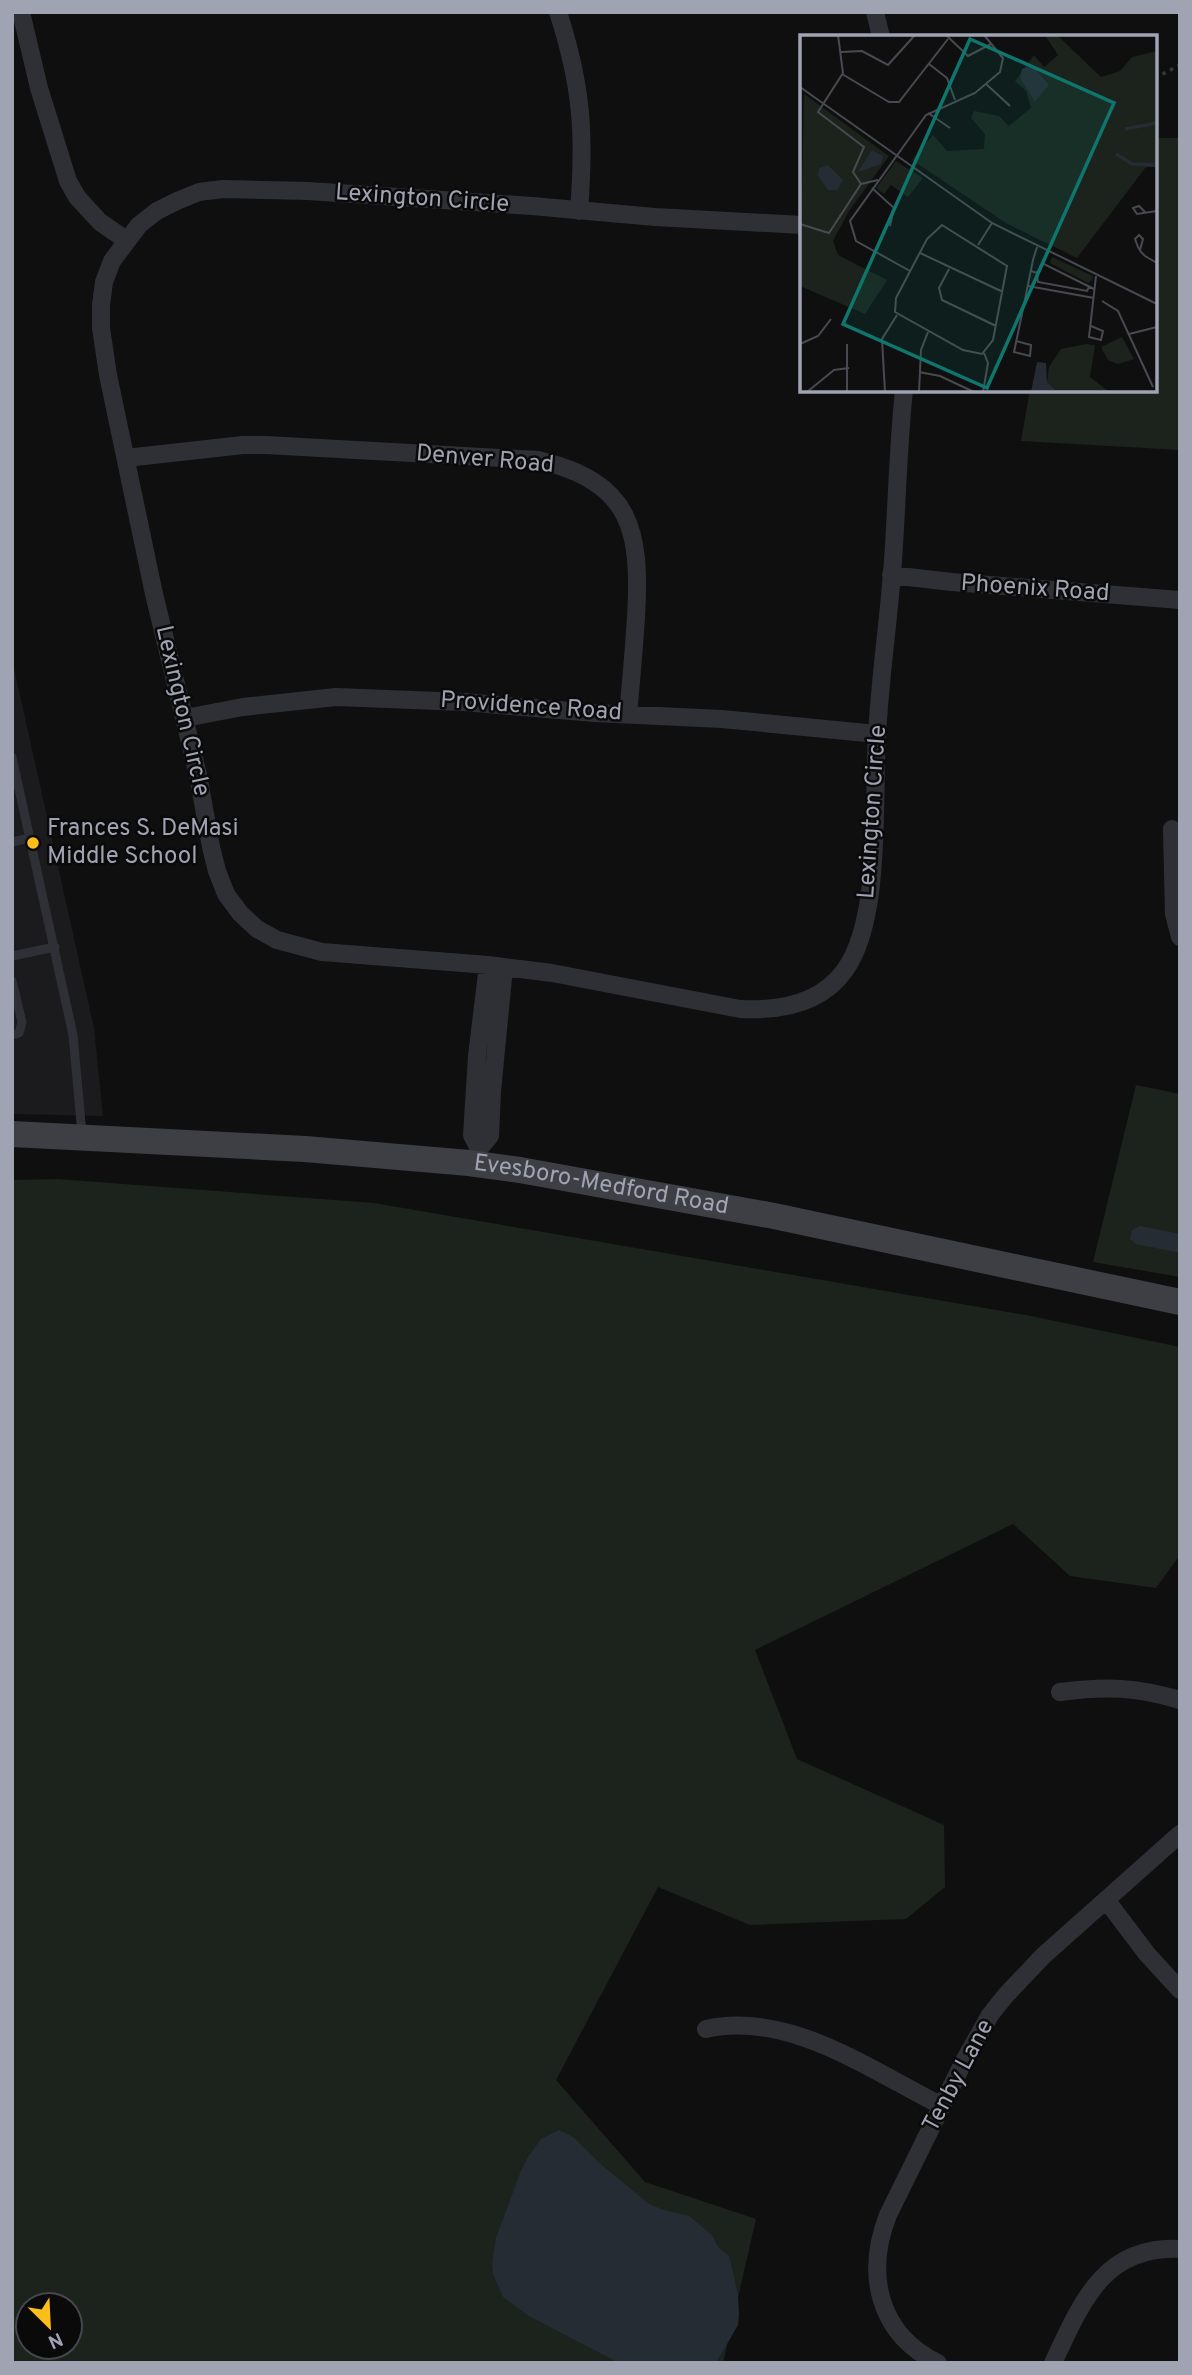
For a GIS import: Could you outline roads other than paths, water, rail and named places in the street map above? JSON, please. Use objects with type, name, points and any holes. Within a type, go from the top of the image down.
[{"type":"street","points":[[22,12],[39,88],[68,181],[77,197],[100,222],[126,240]]},
{"type":"street","points":[[558,12],[581,106],[583,155],[579,211]]},
{"type":"street","points":[[875,12],[881,35]]},
{"type":"street","name":"Lexington Circle","points":[[800,225],[309,191],[223,189],[199,192],[157,211],[126,240],[112,261],[104,282],[101,328],[108,375],[217,872],[226,894],[240,913],[257,929],[277,940],[322,952],[552,973],[649,993],[753,1010],[790,1006],[812,998],[832,986],[846,969],[866,915],[875,824],[877,734],[904,392]]},
{"type":"street","name":"Denver Road","points":[[126,458],[243,444],[526,459],[562,466],[584,475],[604,489],[620,507],[630,526],[636,547],[637,589],[628,714]]},
{"type":"street","name":"Phoenix Road","points":[[891,575],[1180,600]]},
{"type":"street","name":"Providence Road","points":[[185,718],[243,707],[336,697],[464,702],[722,719],[877,734]]},
{"type":"street","points":[[1172,829],[1174,914],[1180,937]]},
{"type":"street","points":[[478,1157],[472,1135],[477,1056],[496,967]]},
{"type":"street","name":"Evesboro-Medford Road","points":[[12,1134],[478,1157],[1180,1302]]},
{"type":"street","points":[[1060,1692],[1098,1687],[1139,1689],[1180,1700]]},
{"type":"street","name":"Tenby Lane","points":[[938,2363],[910,2345],[893,2325],[882,2304],[877,2279],[877,2256],[880,2235],[888,2215],[976,2038],[1006,1995],[1043,1956],[1180,1834]]},
{"type":"street","points":[[1107,1901],[1147,1954],[1180,1990]]},
{"type":"street","points":[[706,2029],[719,2026],[756,2026],[799,2036],[841,2054],[942,2106]]},
{"type":"street","points":[[1053,2363],[1082,2303],[1101,2278],[1135,2255],[1155,2249],[1180,2249]]},
{"type":"lane","points":[[12,757],[73,1035],[83,1136]]},
{"type":"lane","points":[[12,842],[30,838]]},
{"type":"lane","points":[[12,956],[55,947]]},
{"type":"lane","points":[[12,981],[22,1023],[19,1033],[12,1035]]},
{"type":"place","name":"Frances S. DeMasi Middle School","points":[[33,843]]}]
